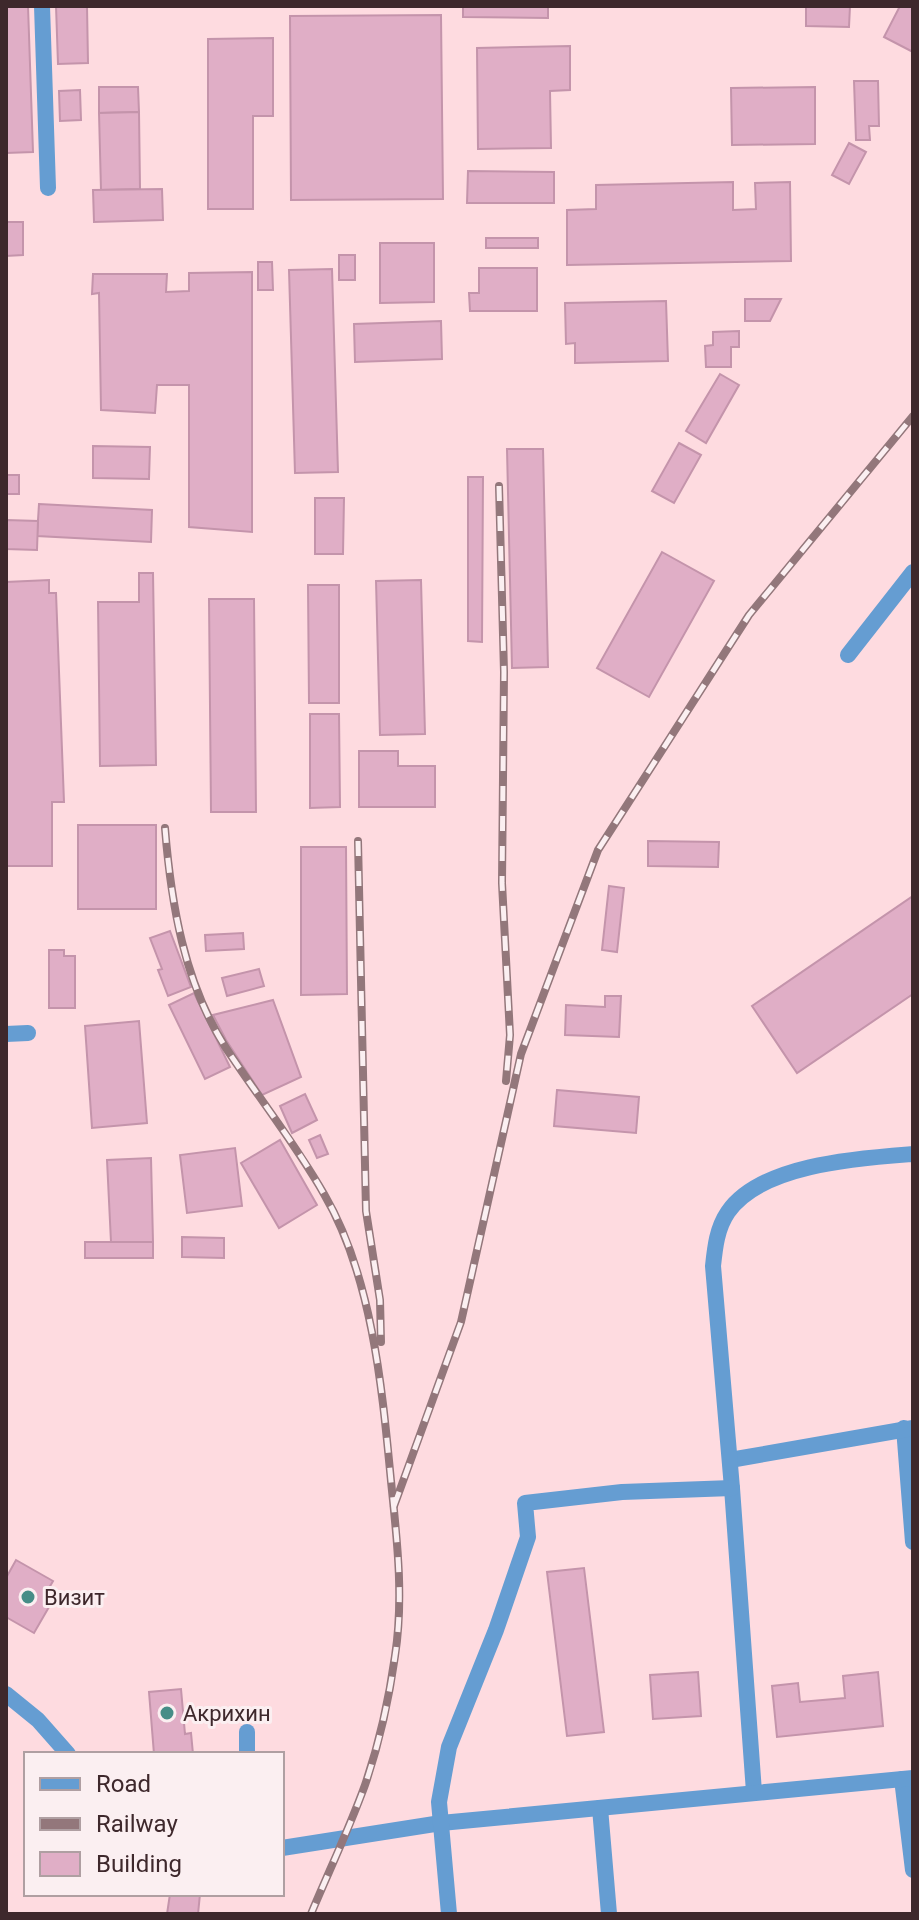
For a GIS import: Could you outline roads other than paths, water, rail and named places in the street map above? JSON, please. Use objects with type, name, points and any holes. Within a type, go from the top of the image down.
[{"type":"street","points":[[42,6],[48,188]]},
{"type":"street","points":[[848,655],[913,572]]},
{"type":"street","points":[[6,1034],[28,1033]]},
{"type":"street","points":[[754,1792],[713,1266],[715,1240],[727,1213],[740,1198],[768,1181],[859,1158],[913,1154]]},
{"type":"street","points":[[730,1460],[908,1428],[913,1542]]},
{"type":"street","points":[[449,1914],[439,1802],[449,1747],[496,1630],[528,1537],[525,1503],[622,1492],[732,1488]]},
{"type":"street","points":[[6,1694],[38,1720],[66,1752]]},
{"type":"street","points":[[247,1732],[247,1752]]},
{"type":"street","points":[[284,1848],[441,1823],[908,1778],[913,1870]]},
{"type":"street","points":[[600,1808],[609,1914]]},
{"type":"railway","points":[[394,1506],[461,1322],[521,1054],[598,850],[749,615],[913,416]]},
{"type":"railway","points":[[499,486],[504,672],[502,883],[510,1035],[506,1081]]},
{"type":"railway","points":[[165,828],[171,885],[182,942],[200,997],[226,1048],[301,1157],[340,1226],[364,1296],[379,1371],[399,1568],[398,1634],[390,1689],[375,1754],[346,1834],[311,1914]]},
{"type":"railway","points":[[358,841],[366,1211],[380,1300],[381,1342]]},
{"type":"place","name":"Визит","points":[[28,1597]]},
{"type":"place","name":"Акрихин","points":[[167,1713]]}]
